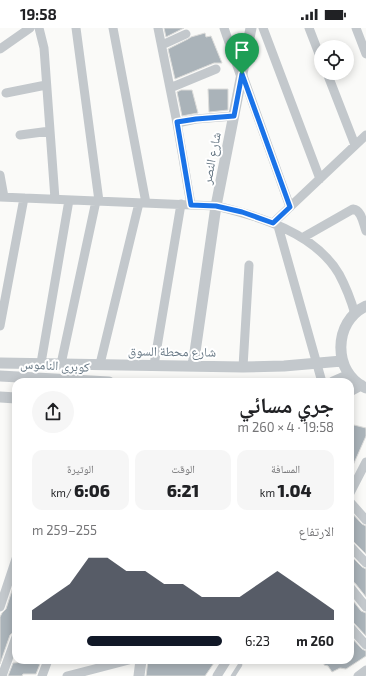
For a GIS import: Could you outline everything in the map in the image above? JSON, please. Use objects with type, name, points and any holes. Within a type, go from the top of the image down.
[{"type":"street","points":[[0,49],[30,28]]},
{"type":"street","points":[[39,28],[44,48],[55,199]]},
{"type":"street","points":[[61,364],[98,201],[76,28]]},
{"type":"street","points":[[100,364],[142,203],[114,28]]},
{"type":"street","points":[[158,28],[177,122],[191,205]]},
{"type":"street","points":[[224,28],[290,207]]},
{"type":"street","name":"شارع النصر","points":[[194,366],[216,206],[251,28]]},
{"type":"street","points":[[263,28],[320,179]]},
{"type":"street","points":[[309,28],[314,41]]},
{"type":"street","points":[[356,28],[366,54]]},
{"type":"street","points":[[162,45],[186,34]]},
{"type":"street","points":[[170,88],[216,69]]},
{"type":"street","points":[[330,80],[355,145]]},
{"type":"street","points":[[6,93],[46,85]]},
{"type":"street","points":[[177,122],[234,116]]},
{"type":"street","points":[[20,135],[50,131]]},
{"type":"street","points":[[275,224],[290,207],[366,135]]},
{"type":"street","points":[[0,175],[2,197],[216,206],[242,212],[275,224],[302,238],[322,253],[338,273],[350,296],[355,314]]},
{"type":"street","points":[[0,326],[24,198]]},
{"type":"street","points":[[40,363],[70,200]]},
{"type":"street","points":[[154,365],[181,204]]},
{"type":"street","points":[[302,238],[353,209],[357,210],[359,213],[366,231]]},
{"type":"street","points":[[275,224],[321,378]]},
{"type":"street","points":[[243,367],[249,265]]},
{"type":"street","points":[[353,378],[349,375],[342,361],[340,351],[341,340],[343,331],[348,321],[366,306]]},
{"type":"street","name":"شارع محطة السوق","points":[[0,363],[243,367],[342,361]]},
{"type":"street","points":[[342,378],[349,375]]},
{"type":"street","name":"كوبرى الناموس","points":[[0,376],[36,378]]},
{"type":"street","points":[[354,379],[363,386]]},
{"type":"street","points":[[0,397],[12,398]]},
{"type":"street","points":[[354,488],[364,476],[366,462]]},
{"type":"street","points":[[354,506],[366,520]]},
{"type":"street","points":[[354,550],[366,563]]},
{"type":"street","points":[[0,607],[12,580]]},
{"type":"street","points":[[354,592],[366,607]]},
{"type":"street","points":[[354,632],[366,645]]},
{"type":"street","points":[[2,676],[12,648]]},
{"type":"street","points":[[42,676],[46,664]]},
{"type":"street","points":[[67,676],[85,674],[116,664]]},
{"type":"street","points":[[139,676],[140,664]]},
{"type":"street","points":[[217,676],[224,664]]},
{"type":"street","points":[[358,676],[366,670]]},
{"type":"lane","points":[[233,676],[240,666]]},
{"type":"building","points":[[164,28],[184,28],[166,37]]},
{"type":"building","points":[[205,33],[206,37],[211,36],[222,63],[214,63],[175,79],[168,49],[191,37]]},
{"type":"building","points":[[208,89],[228,89],[228,110],[209,112]]},
{"type":"building","points":[[181,90],[192,90],[198,113],[182,116],[177,92]]},
{"type":"building","points":[[354,425],[366,428],[366,436],[354,463]]},
{"type":"building","points":[[354,515],[366,526],[366,554],[354,542]]},
{"type":"building","points":[[354,559],[366,569],[366,597],[355,583]]},
{"type":"building","points":[[12,590],[12,633],[10,635],[0,664],[0,617],[6,609]]},
{"type":"building","points":[[354,602],[361,611],[366,613],[366,636],[354,623]]},
{"type":"building","points":[[354,640],[366,651],[366,656],[354,664]]},
{"type":"building","points":[[13,664],[40,664],[36,674],[8,676]]},
{"type":"building","points":[[148,664],[213,664],[205,676],[146,676]]},
{"type":"building","points":[[354,664],[346,669],[340,668],[332,672],[328,666],[324,665]]},
{"type":"route","points":[[242,74],[290,207],[273,223],[242,212],[216,206],[191,205],[177,122],[234,116],[242,74]]}]
